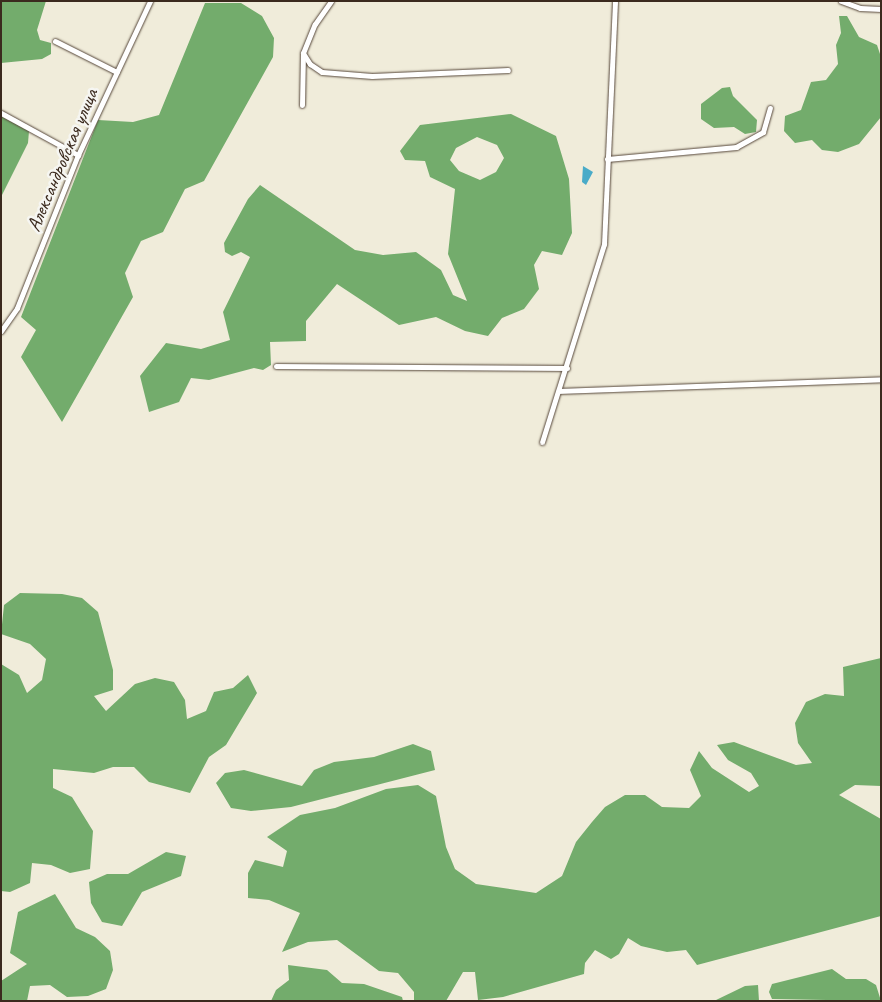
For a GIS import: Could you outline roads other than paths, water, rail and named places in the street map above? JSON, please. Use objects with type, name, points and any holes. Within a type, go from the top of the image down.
[{"type":"street","name":"Александровская улица","points":[[1,330],[17,308],[78,155],[150,1]]},
{"type":"street","points":[[302,105],[303,53],[316,24],[331,1]]},
{"type":"street","points":[[542,442],[560,391],[588,289],[604,244],[615,1]]},
{"type":"street","points":[[841,1],[860,8],[881,9]]},
{"type":"street","points":[[55,41],[117,72]]},
{"type":"street","points":[[303,53],[310,64],[322,72],[372,76],[508,70]]},
{"type":"street","points":[[607,159],[736,148],[763,132],[770,108]]},
{"type":"street","points":[[1,113],[78,155]]},
{"type":"street","points":[[276,366],[567,368]]},
{"type":"street","points":[[560,391],[881,379]]},
{"type":"water","points":[[583,166],[593,172],[586,185],[582,182]]}]
